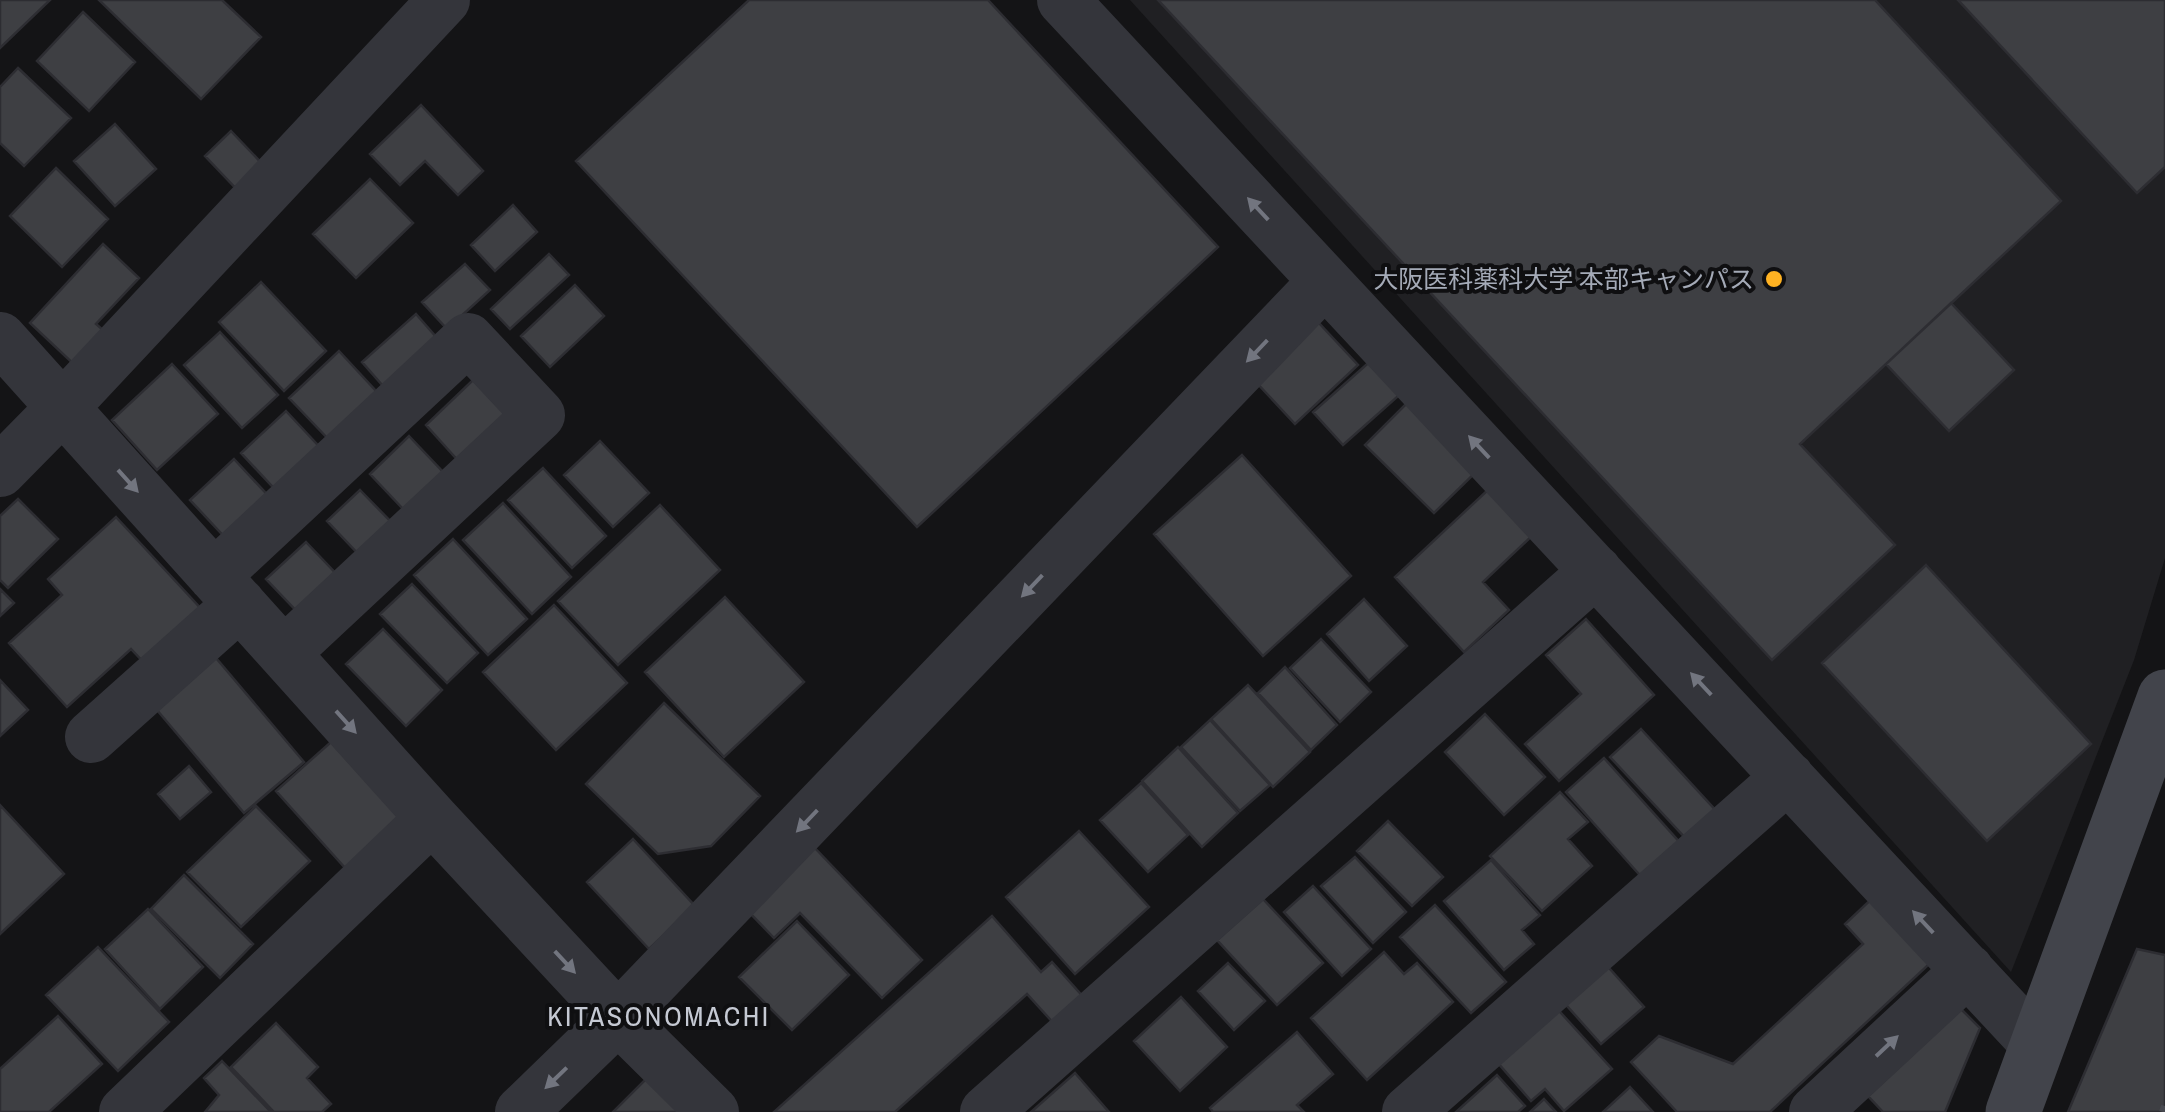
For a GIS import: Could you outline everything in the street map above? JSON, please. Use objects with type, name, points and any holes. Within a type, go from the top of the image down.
[{"type":"street","points":[[0,471],[444,0]]},
{"type":"street","points":[[1063,0],[2037,1045]]},
{"type":"street","points":[[521,1112],[618,1018],[1325,281]]},
{"type":"street","points":[[0,338],[432,818],[618,1018],[714,1112]]},
{"type":"street","points":[[90,737],[468,338],[539,415],[284,653]]},
{"type":"street","points":[[986,1112],[1596,571]]},
{"type":"street","points":[[2013,1112],[2165,697]]},
{"type":"street","points":[[1408,1112],[1788,778]]},
{"type":"street","points":[[126,1112],[432,818]]},
{"type":"street","points":[[1815,1112],[1968,970]]},
{"type":"shaded area","name":"大阪医科薬科大学 本部キャンパス","points":[[1130,0],[2165,0],[2165,558],[2134,660],[2011,972]]},
{"type":"building","points":[[0,0],[50,0],[0,48]]},
{"type":"building","points":[[99,0],[222,0],[261,37],[201,99]]},
{"type":"building","points":[[749,0],[988,0],[1218,247],[917,527],[576,161]]},
{"type":"building","points":[[1158,0],[1875,0],[2061,201],[1800,444],[1895,545],[1772,660]]},
{"type":"building","points":[[1958,0],[2165,0],[2165,167],[2137,193]]},
{"type":"building","points":[[83,12],[135,62],[89,111],[37,61]]},
{"type":"building","points":[[18,68],[71,118],[24,166],[0,143],[0,87]]},
{"type":"building","points":[[421,105],[483,171],[458,195],[425,161],[400,185],[370,154]]},
{"type":"building","points":[[115,124],[156,169],[115,206],[74,161]]},
{"type":"building","points":[[231,131],[271,173],[244,197],[205,156]]},
{"type":"building","points":[[56,168],[108,219],[62,267],[10,216]]},
{"type":"building","points":[[370,179],[413,223],[356,278],[313,234]]},
{"type":"building","points":[[513,205],[537,232],[495,271],[471,245]]},
{"type":"building","points":[[103,244],[139,278],[96,324],[111,337],[80,370],[30,323]]},
{"type":"building","points":[[549,254],[569,275],[510,329],[491,309]]},
{"type":"building","points":[[465,264],[490,290],[447,329],[422,302]]},
{"type":"building","points":[[261,282],[326,351],[284,391],[219,322]]},
{"type":"building","points":[[575,285],[604,316],[550,367],[521,336]]},
{"type":"building","points":[[1951,303],[2014,370],[1949,431],[1886,364]]},
{"type":"building","points":[[416,314],[444,346],[390,394],[362,362]]},
{"type":"building","points":[[1318,322],[1358,365],[1295,424],[1255,381]]},
{"type":"building","points":[[220,332],[278,395],[242,428],[184,365]]},
{"type":"building","points":[[339,351],[377,392],[332,443],[289,398]]},
{"type":"building","points":[[1375,357],[1405,390],[1343,445],[1313,412]]},
{"type":"building","points":[[172,364],[218,414],[157,470],[112,420]]},
{"type":"building","points":[[473,380],[510,419],[462,465],[426,425]]},
{"type":"building","points":[[1408,402],[1477,471],[1434,513],[1365,445]]},
{"type":"building","points":[[286,411],[328,456],[283,498],[241,453]]},
{"type":"building","points":[[409,436],[444,473],[404,510],[370,474]]},
{"type":"building","points":[[600,441],[649,493],[613,527],[564,475]]},
{"type":"building","points":[[1242,455],[1351,576],[1263,656],[1154,534]]},
{"type":"building","points":[[234,459],[276,504],[232,545],[190,500]]},
{"type":"building","points":[[543,468],[606,536],[572,568],[508,500]]},
{"type":"building","points":[[1490,488],[1534,534],[1483,582],[1509,610],[1464,652],[1395,577]]},
{"type":"building","points":[[360,490],[397,528],[364,560],[327,521]]},
{"type":"building","points":[[18,499],[58,539],[8,588],[0,580],[0,516]]},
{"type":"building","points":[[503,503],[571,577],[532,614],[463,540]]},
{"type":"building","points":[[660,505],[720,570],[618,665],[558,601]]},
{"type":"building","points":[[116,517],[205,613],[148,667],[131,649],[67,707],[9,643],[62,595],[48,579]]},
{"type":"building","points":[[453,539],[527,619],[488,655],[414,575]]},
{"type":"building","points":[[306,542],[344,582],[305,620],[266,579]]},
{"type":"building","points":[[1926,565],[2091,744],[1987,841],[1822,663]]},
{"type":"building","points":[[412,584],[478,653],[447,683],[380,614]]},
{"type":"building","points":[[0,589],[14,603],[0,616]]},
{"type":"building","points":[[725,597],[804,682],[724,757],[645,672]]},
{"type":"building","points":[[1364,599],[1407,646],[1369,681],[1327,634]]},
{"type":"building","points":[[554,605],[627,683],[556,750],[483,672]]},
{"type":"building","points":[[1586,619],[1654,695],[1559,781],[1525,744],[1581,694],[1546,655]]},
{"type":"building","points":[[383,629],[442,690],[406,726],[346,664]]},
{"type":"building","points":[[1321,639],[1371,692],[1340,722],[1290,668]]},
{"type":"building","points":[[211,652],[304,762],[244,813],[151,703]]},
{"type":"building","points":[[1285,667],[1337,725],[1311,750],[1258,693]]},
{"type":"building","points":[[0,680],[28,710],[0,736]]},
{"type":"building","points":[[1248,685],[1310,752],[1273,787],[1211,719]]},
{"type":"building","points":[[664,703],[760,796],[711,846],[658,854],[586,784]]},
{"type":"building","points":[[1485,714],[1545,777],[1504,815],[1445,752]]},
{"type":"building","points":[[1210,720],[1270,785],[1240,811],[1181,747]]},
{"type":"building","points":[[1641,729],[1720,815],[1689,842],[1610,757]]},
{"type":"building","points":[[331,742],[402,820],[346,869],[276,791]]},
{"type":"building","points":[[1178,747],[1238,813],[1202,847],[1142,781]]},
{"type":"building","points":[[1604,758],[1683,846],[1645,881],[1566,792]]},
{"type":"building","points":[[189,766],[211,792],[180,819],[158,794]]},
{"type":"building","points":[[1141,783],[1188,835],[1148,872],[1100,820]]},
{"type":"building","points":[[1560,792],[1588,822],[1568,839],[1592,866],[1542,911],[1490,856]]},
{"type":"building","points":[[0,805],[64,874],[0,934]]},
{"type":"building","points":[[256,806],[310,861],[241,927],[187,872]]},
{"type":"building","points":[[1388,821],[1443,877],[1412,906],[1357,851]]},
{"type":"building","points":[[1079,831],[1149,907],[1075,974],[1006,897]]},
{"type":"building","points":[[633,839],[695,906],[649,949],[587,882]]},
{"type":"building","points":[[812,845],[922,960],[882,998],[800,913],[774,938],[745,908]]},
{"type":"building","points":[[1355,857],[1406,912],[1373,943],[1321,886]]},
{"type":"building","points":[[1491,860],[1540,915],[1522,930],[1534,944],[1504,970],[1444,901]]},
{"type":"building","points":[[184,875],[253,944],[220,978],[151,909]]},
{"type":"building","points":[[1313,886],[1371,949],[1342,976],[1284,912]]},
{"type":"building","points":[[1881,890],[1940,954],[1770,1112],[1677,1112],[1631,1062],[1659,1036],[1733,1064],[1863,944],[1845,924]]},
{"type":"building","points":[[1263,899],[1323,963],[1277,1005],[1217,940]]},
{"type":"building","points":[[1435,905],[1506,982],[1471,1013],[1400,937]]},
{"type":"building","points":[[148,909],[203,967],[160,1009],[105,949]]},
{"type":"building","points":[[992,916],[1041,972],[1052,962],[1086,1000],[1057,1027],[1027,994],[895,1112],[774,1112]]},
{"type":"building","points":[[797,921],[849,975],[792,1030],[739,977]]},
{"type":"building","points":[[98,947],[169,1022],[118,1071],[46,995]]},
{"type":"building","points":[[2137,949],[2165,955],[2165,1112],[2068,1112]]},
{"type":"building","points":[[1384,952],[1404,974],[1417,963],[1453,1002],[1367,1080],[1311,1018]]},
{"type":"building","points":[[1601,959],[1644,1007],[1601,1044],[1559,997]]},
{"type":"building","points":[[1228,963],[1265,1001],[1234,1030],[1198,991]]},
{"type":"building","points":[[1181,997],[1227,1047],[1180,1091],[1134,1041]]},
{"type":"building","points":[[1551,1002],[1612,1069],[1564,1111],[1545,1089],[1531,1101],[1491,1055]]},
{"type":"building","points":[[1961,1009],[1980,1028],[1945,1112],[1883,1112],[1868,1096]]},
{"type":"building","points":[[58,1016],[102,1064],[49,1112],[0,1112],[0,1069]]},
{"type":"building","points":[[276,1023],[318,1067],[307,1078],[331,1104],[322,1112],[274,1112],[231,1067]]},
{"type":"building","points":[[1297,1032],[1333,1074],[1297,1105],[1304,1112],[1213,1112],[1210,1108]]},
{"type":"building","points":[[222,1061],[271,1112],[205,1112],[219,1095],[204,1078]]},
{"type":"building","points":[[1075,1073],[1109,1112],[1031,1112]]},
{"type":"building","points":[[1497,1075],[1525,1106],[1518,1112],[1456,1112]]},
{"type":"building","points":[[648,1077],[683,1112],[613,1112]]},
{"type":"building","points":[[1630,1087],[1653,1112],[1603,1112]]},
{"type":"building","points":[[1544,1099],[1556,1112],[1530,1112]]},
{"type":"railway","points":[[2163,1112],[2165,1106]]},
{"type":"place","name":"大阪医科薬科大学 本部キャンパス","points":[[1774,279]]},
{"type":"district","name":"KITASONOMACHI","points":[[659,1016]]}]
